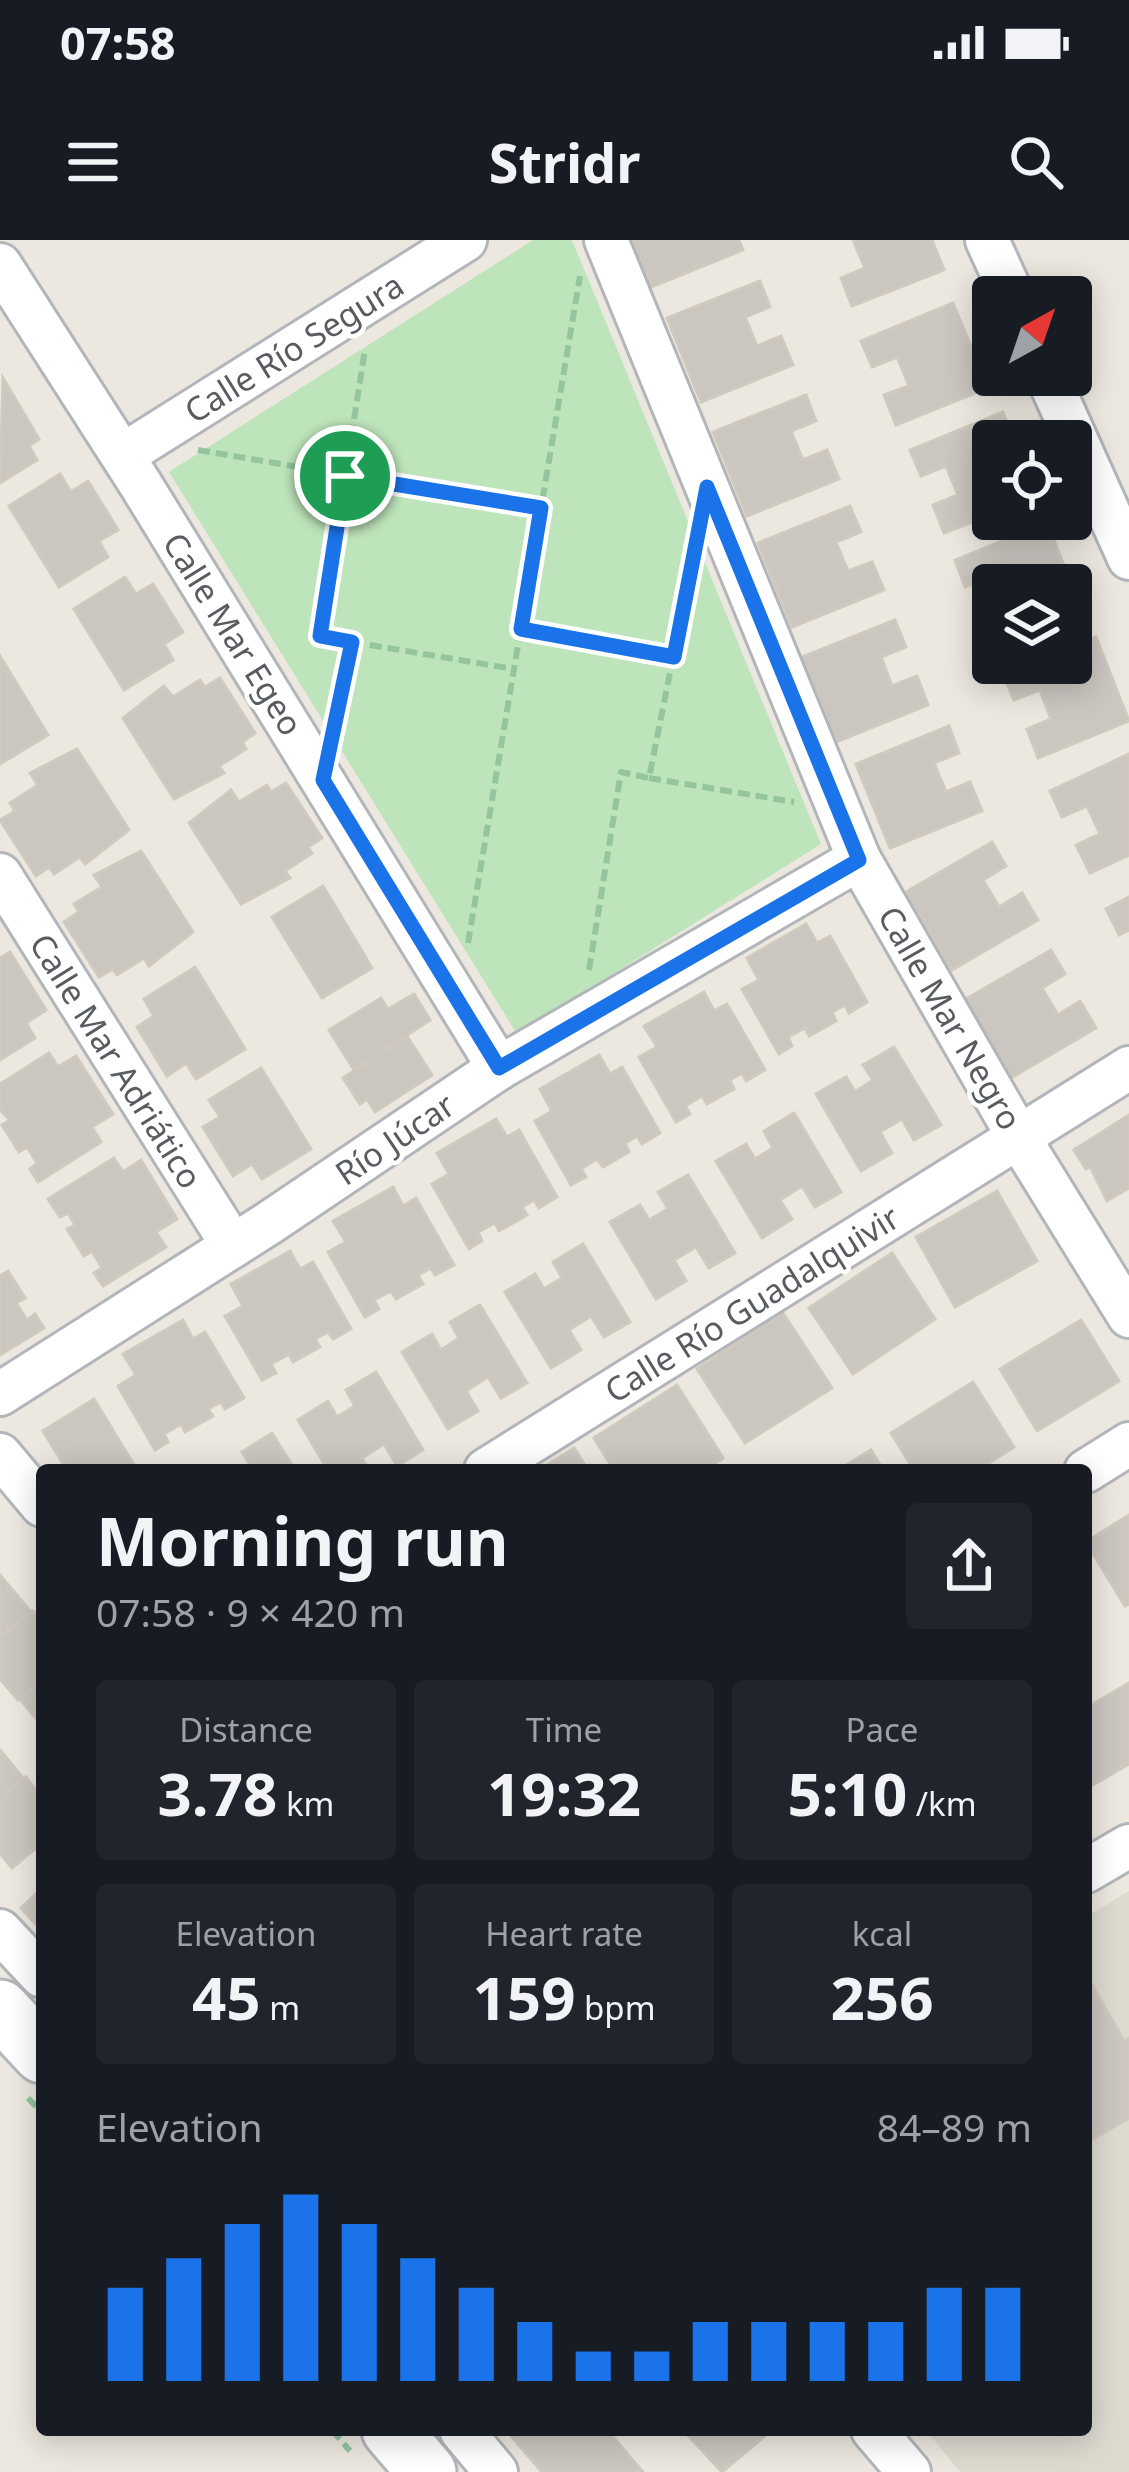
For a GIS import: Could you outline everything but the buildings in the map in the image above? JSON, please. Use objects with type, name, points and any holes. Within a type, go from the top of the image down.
[{"type":"street","name":"Calle Río Segura","points":[[135,448],[465,240]]},
{"type":"street","points":[[987,240],[1003,276]]},
{"type":"street","name":"Calle Mar Negro","points":[[594,251],[859,860],[1019,1138],[1129,1316]]},
{"type":"street","name":"Calle Mar Egeo","points":[[0,265],[135,448],[323,780],[499,1068]]},
{"type":"street","points":[[1056,396],[1129,558]]},
{"type":"street","name":"Río Júcar","points":[[0,1394],[499,1068],[859,860]]},
{"type":"street","name":"Calle Mar Adriático","points":[[0,875],[233,1246]]},
{"type":"street","name":"Calle Río Guadalquivir","points":[[496,1464],[1129,1068]]},
{"type":"street","points":[[1092,1468],[1129,1444]]},
{"type":"street","points":[[0,1455],[36,1498]]},
{"type":"street","points":[[1092,1868],[1129,1846]]},
{"type":"street","points":[[0,1930],[36,1969]]},
{"type":"street","points":[[0,2009],[36,2048]]},
{"type":"street","points":[[396,2436],[427,2472]]},
{"type":"street","points":[[466,2436],[496,2472]]},
{"type":"street","points":[[878,2436],[909,2472]]},
{"type":"path","points":[[458,1000],[541,508],[594,251]]},
{"type":"path","points":[[372,298],[320,636],[514,669]]},
{"type":"path","points":[[135,448],[541,508]]},
{"type":"path","points":[[650,778],[694,550]]},
{"type":"path","points":[[521,629],[674,657]]},
{"type":"path","points":[[323,780],[352,642]]},
{"type":"path","points":[[580,1021],[621,772],[838,809]]},
{"type":"shaded area","points":[[1129,1891],[1129,2472],[960,2472],[931,2436],[1092,2436],[1092,1913]]},
{"type":"green space","points":[[533,240],[572,240],[821,844],[517,1034],[169,472]]},
{"type":"route","points":[[345,476],[541,508],[521,629],[674,657],[707,487],[859,860],[499,1068],[323,780],[352,642],[320,636],[345,476]]}]
